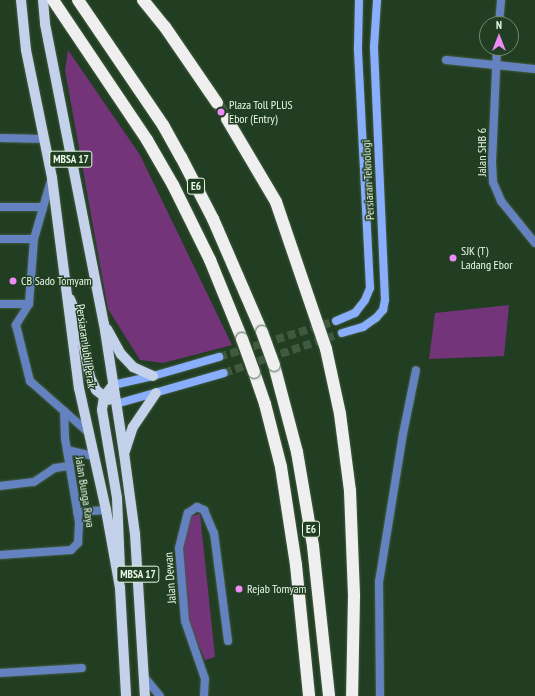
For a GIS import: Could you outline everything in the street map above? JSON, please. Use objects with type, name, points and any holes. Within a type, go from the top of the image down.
[{"type":"highway","name":"E6","points":[[53,0],[95,62],[173,184],[210,260],[242,339],[265,404],[281,467],[296,565],[309,696]]},
{"type":"highway","name":"E6","points":[[78,0],[163,125],[181,157],[213,219],[262,332],[274,365],[297,452],[314,546],[329,696]]},
{"type":"highway","points":[[143,0],[165,27],[217,103]]},
{"type":"highway","points":[[228,119],[276,202],[326,349],[340,414],[350,491],[354,596],[352,696]]},
{"type":"main road","name":"Persiaran Jubli Perak","points":[[21,0],[26,50],[52,178],[79,388],[106,510],[120,588],[126,696]]},
{"type":"main road","name":"Persiaran Jubli Perak","points":[[43,0],[45,24],[104,324],[124,453],[135,534],[146,679],[145,696]]},
{"type":"main road","name":"Persiaran Teknologi","points":[[336,321],[355,313],[365,300],[370,288],[358,47],[359,0]]},
{"type":"main road","name":"Persiaran Teknologi","points":[[342,333],[363,327],[376,318],[383,310],[385,300],[374,47],[377,0]]},
{"type":"main road","points":[[65,288],[78,319],[90,377],[96,390],[116,404],[224,373]]},
{"type":"main road","points":[[104,324],[121,354],[133,366],[153,376]]},
{"type":"main road","points":[[120,588],[121,553],[116,498],[102,410],[104,397],[113,384],[153,376],[219,357]]},
{"type":"main road","points":[[124,453],[133,426],[156,393]]},
{"type":"street","points":[[17,0],[22,13]]},
{"type":"street","points":[[500,16],[501,0]]},
{"type":"street","name":"Jalan SHB 6","points":[[497,56],[492,162],[493,182],[501,201],[535,243]]},
{"type":"street","points":[[446,60],[535,69]]},
{"type":"street","points":[[0,138],[45,139]]},
{"type":"street","points":[[52,178],[34,238],[29,304],[16,325],[30,381],[89,433]]},
{"type":"street","points":[[0,207],[43,207]]},
{"type":"street","points":[[0,239],[34,238]]},
{"type":"street","points":[[0,304],[29,304]]},
{"type":"street","points":[[380,696],[380,582],[403,434],[416,370]]},
{"type":"street","name":"Jalan Bunga Raya","points":[[0,555],[70,550],[78,543],[80,535],[67,450],[64,411]]},
{"type":"street","points":[[67,450],[94,456]]},
{"type":"street","points":[[0,486],[34,482],[55,468],[70,466]]},
{"type":"street","name":"Jalan Dewan","points":[[204,696],[205,679],[185,621],[179,548],[188,513],[197,507],[204,510],[214,533],[228,641]]},
{"type":"street","points":[[77,512],[106,510]]},
{"type":"street","points":[[0,673],[82,668]]},
{"type":"street","points":[[146,679],[160,696]]},
{"type":"shaded area","points":[[68,50],[140,155],[232,345],[163,363],[140,360],[108,309],[65,70]]},
{"type":"shaded area","points":[[509,305],[504,356],[429,359],[435,313]]},
{"type":"shaded area","points":[[200,514],[215,657],[205,660],[189,623],[181,546],[191,516]]},
{"type":"tunnel","points":[[217,103],[227,119]]},
{"type":"tunnel","points":[[219,357],[336,321]]},
{"type":"tunnel","points":[[224,373],[342,333]]},
{"type":"place","name":"Plaza Toll PLUS Ebor (Entry)","points":[[221,112]]},
{"type":"place","name":"SJK (T) Ladang Ebor","points":[[453,258]]},
{"type":"place","name":"CB Sado Tomyam","points":[[13,281]]},
{"type":"place","name":"Rejab Tomyam","points":[[239,589]]}]
